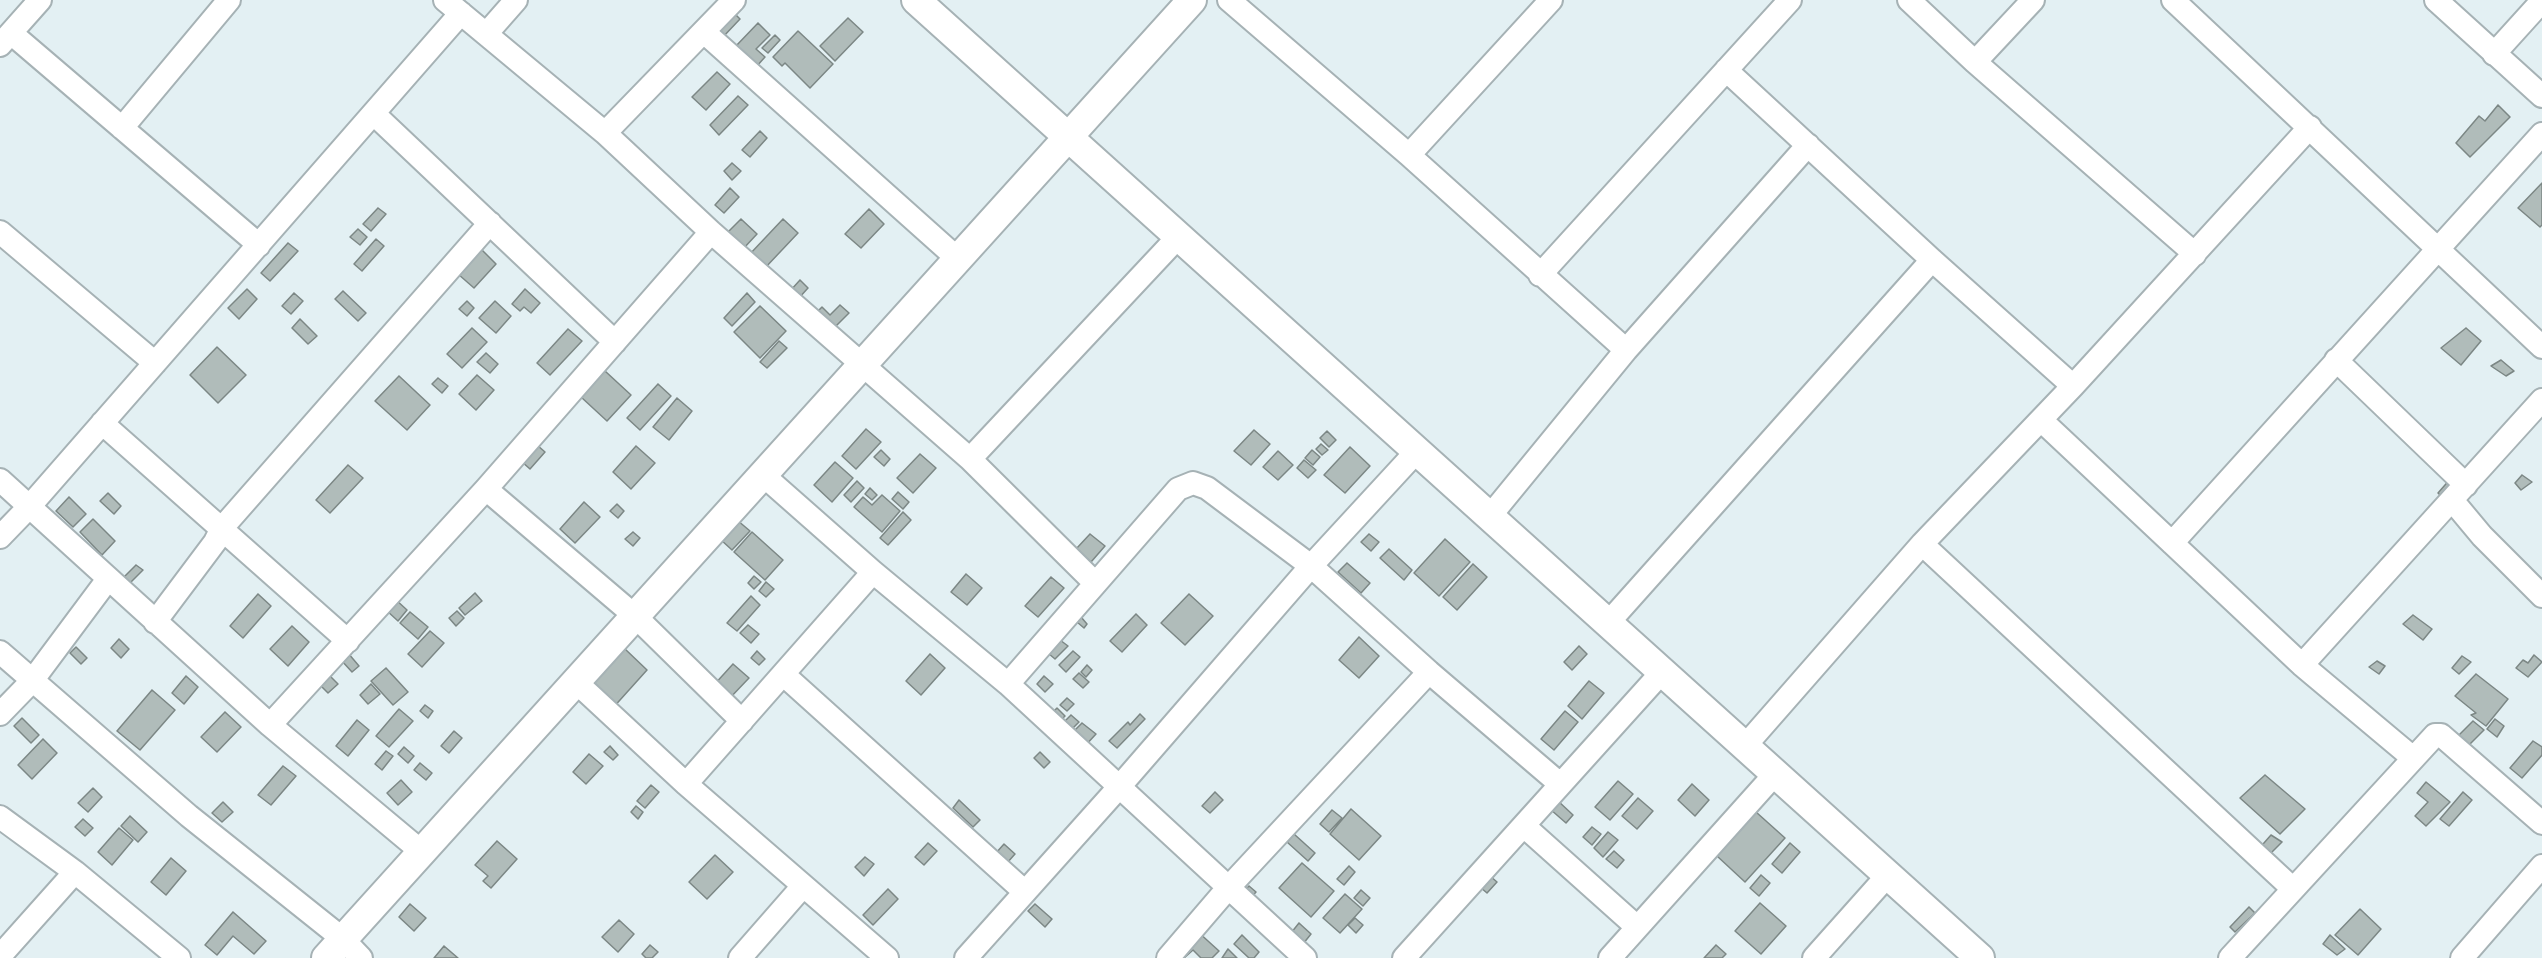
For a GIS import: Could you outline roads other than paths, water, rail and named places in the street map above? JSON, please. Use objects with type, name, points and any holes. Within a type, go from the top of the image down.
[{"type":"street","points":[[40,0],[6,39],[122,128],[259,245]]},
{"type":"street","points":[[122,128],[229,0]]},
{"type":"street","points":[[487,33],[516,0]]},
{"type":"street","points":[[605,133],[734,0]]},
{"type":"street","points":[[916,0],[1980,958]]},
{"type":"street","points":[[0,652],[344,952],[422,852],[1192,0]]},
{"type":"street","points":[[1229,0],[1408,155],[1626,351]]},
{"type":"street","points":[[1408,155],[1551,0]]},
{"type":"street","points":[[1540,275],[1790,0]]},
{"type":"street","points":[[1909,0],[1974,62],[2195,254]]},
{"type":"street","points":[[1974,62],[2033,0]]},
{"type":"street","points":[[2173,0],[2542,347]]},
{"type":"street","points":[[2436,0],[2542,96]]},
{"type":"street","points":[[2494,54],[2542,1]]},
{"type":"street","points":[[0,537],[29,507],[374,114],[453,7],[605,133],[711,232],[970,459],[1095,583]]},
{"type":"street","points":[[704,32],[958,259]]},
{"type":"street","points":[[1726,70],[2073,386]]},
{"type":"street","points":[[374,114],[615,342]]},
{"type":"street","points":[[1745,746],[1922,544],[2073,386],[2310,127]]},
{"type":"street","points":[[2172,543],[2542,134]]},
{"type":"street","points":[[1490,516],[1626,351],[1808,145]]},
{"type":"street","points":[[155,621],[215,542],[222,528],[490,223]]},
{"type":"street","points":[[0,232],[155,363]]},
{"type":"street","points":[[270,725],[486,489],[711,232]]},
{"type":"street","points":[[970,459],[1179,236]]},
{"type":"street","points":[[1608,623],[1932,260]]},
{"type":"street","points":[[2336,360],[2459,492],[2482,537],[2542,596]]},
{"type":"street","points":[[2302,664],[2542,400]]},
{"type":"street","points":[[2041,420],[2302,664],[2413,758]]},
{"type":"street","points":[[102,423],[348,640]]},
{"type":"street","points":[[966,958],[1120,786],[1311,566],[1417,451]]},
{"type":"street","points":[[763,475],[873,572],[1008,684],[1305,958]]},
{"type":"street","points":[[0,480],[270,725],[422,852]]},
{"type":"street","points":[[1008,684],[1179,489],[1193,483],[1208,488],[1311,566],[1429,672],[1560,784]]},
{"type":"street","points":[[486,489],[635,616],[742,721]]},
{"type":"street","points":[[1922,544],[2292,888]]},
{"type":"street","points":[[686,784],[873,572]]},
{"type":"street","points":[[0,714],[32,681],[108,579]]},
{"type":"street","points":[[1168,958],[1228,888],[1429,672]]},
{"type":"street","points":[[1404,958],[1662,672]]},
{"type":"street","points":[[784,675],[1025,892]]},
{"type":"street","points":[[576,682],[686,784],[887,958]]},
{"type":"street","points":[[2230,958],[2434,735],[2441,735],[2542,823]]},
{"type":"street","points":[[1610,958],[1775,774]]},
{"type":"street","points":[[0,817],[75,872],[179,958]]},
{"type":"street","points":[[1524,826],[1637,927]]},
{"type":"street","points":[[2462,958],[2542,866]]},
{"type":"street","points":[[1,952],[75,872]]},
{"type":"street","points":[[1814,958],[1888,875]]},
{"type":"street","points":[[740,958],[803,886]]}]
